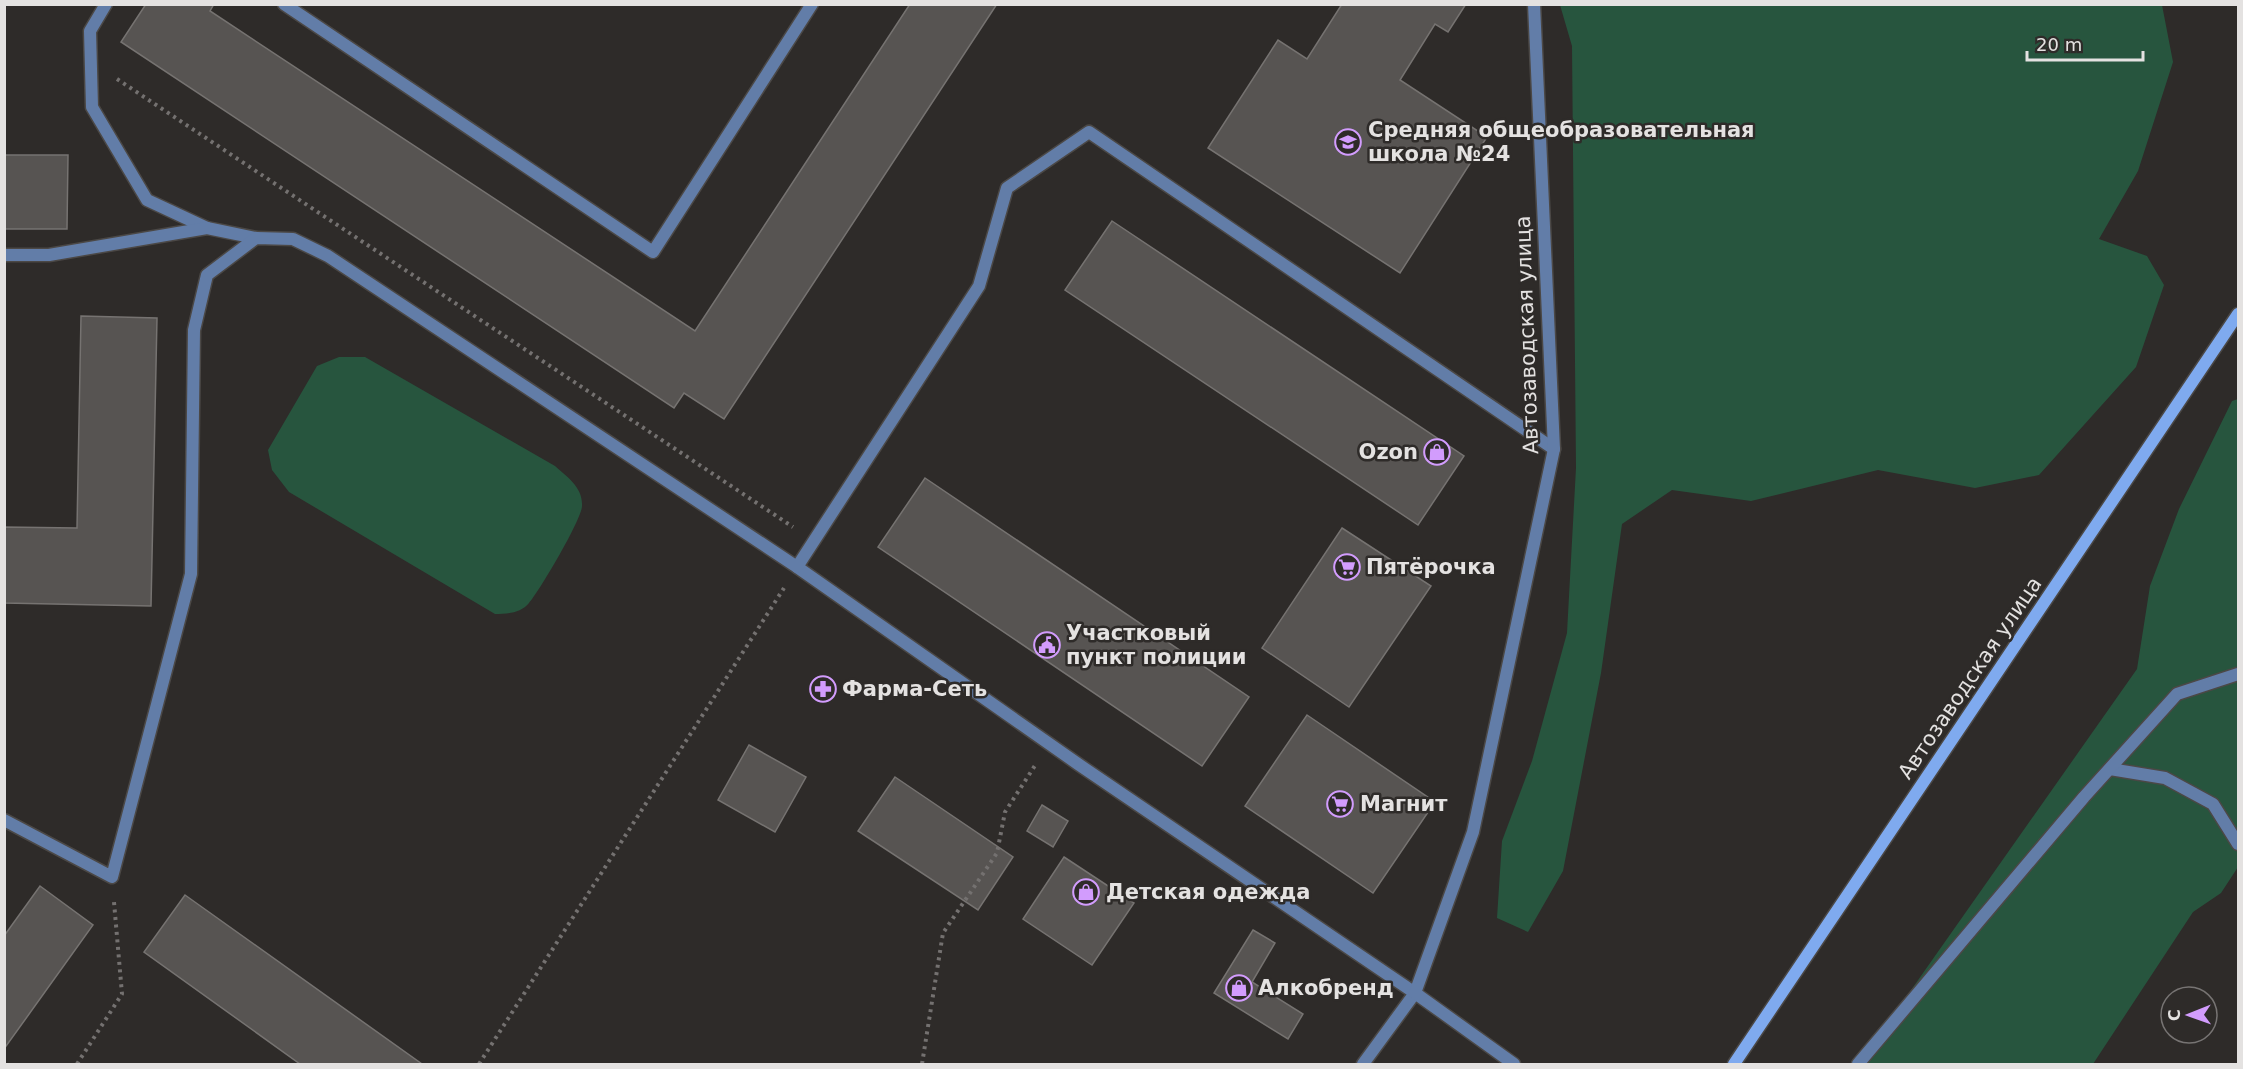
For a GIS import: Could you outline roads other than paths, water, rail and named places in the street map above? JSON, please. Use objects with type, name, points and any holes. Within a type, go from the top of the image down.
[{"type":"main road","name":"Автозаводская улица","points":[[1734,1065],[2238,314]]},
{"type":"street","points":[[105,4],[90,31],[92,107],[147,200],[207,228],[256,238],[293,239],[328,256],[797,567],[1049,743],[1415,993],[1514,1065]]},
{"type":"street","points":[[284,4],[653,252],[813,4]]},
{"type":"street","name":"Автозаводская улица","points":[[1363,1065],[1415,993],[1473,832],[1554,449],[1534,4]]},
{"type":"street","points":[[797,567],[979,286],[1007,188],[1089,132],[1554,449]]},
{"type":"street","points":[[4,255],[49,255],[207,228]]},
{"type":"street","points":[[4,820],[112,877],[191,574],[194,330],[207,275],[256,238]]},
{"type":"street","points":[[1858,1065],[2109,769],[2177,694],[2238,674]]},
{"type":"street","points":[[2109,769],[2165,778],[2213,804],[2238,844]]},
{"type":"place","name":"Средняя общеобразовательная школа №24","points":[[1348,142]]},
{"type":"place","name":"Ozon","points":[[1437,452]]},
{"type":"place","name":"Пятёрочка","points":[[1347,567]]},
{"type":"place","name":"Участковый пункт полиции","points":[[1047,645]]},
{"type":"place","name":"Фарма-Сеть","points":[[823,689]]},
{"type":"place","name":"Магнит","points":[[1340,804]]},
{"type":"place","name":"Детская одежда","points":[[1086,892]]},
{"type":"place","name":"Алкобренд","points":[[1239,988]]}]
